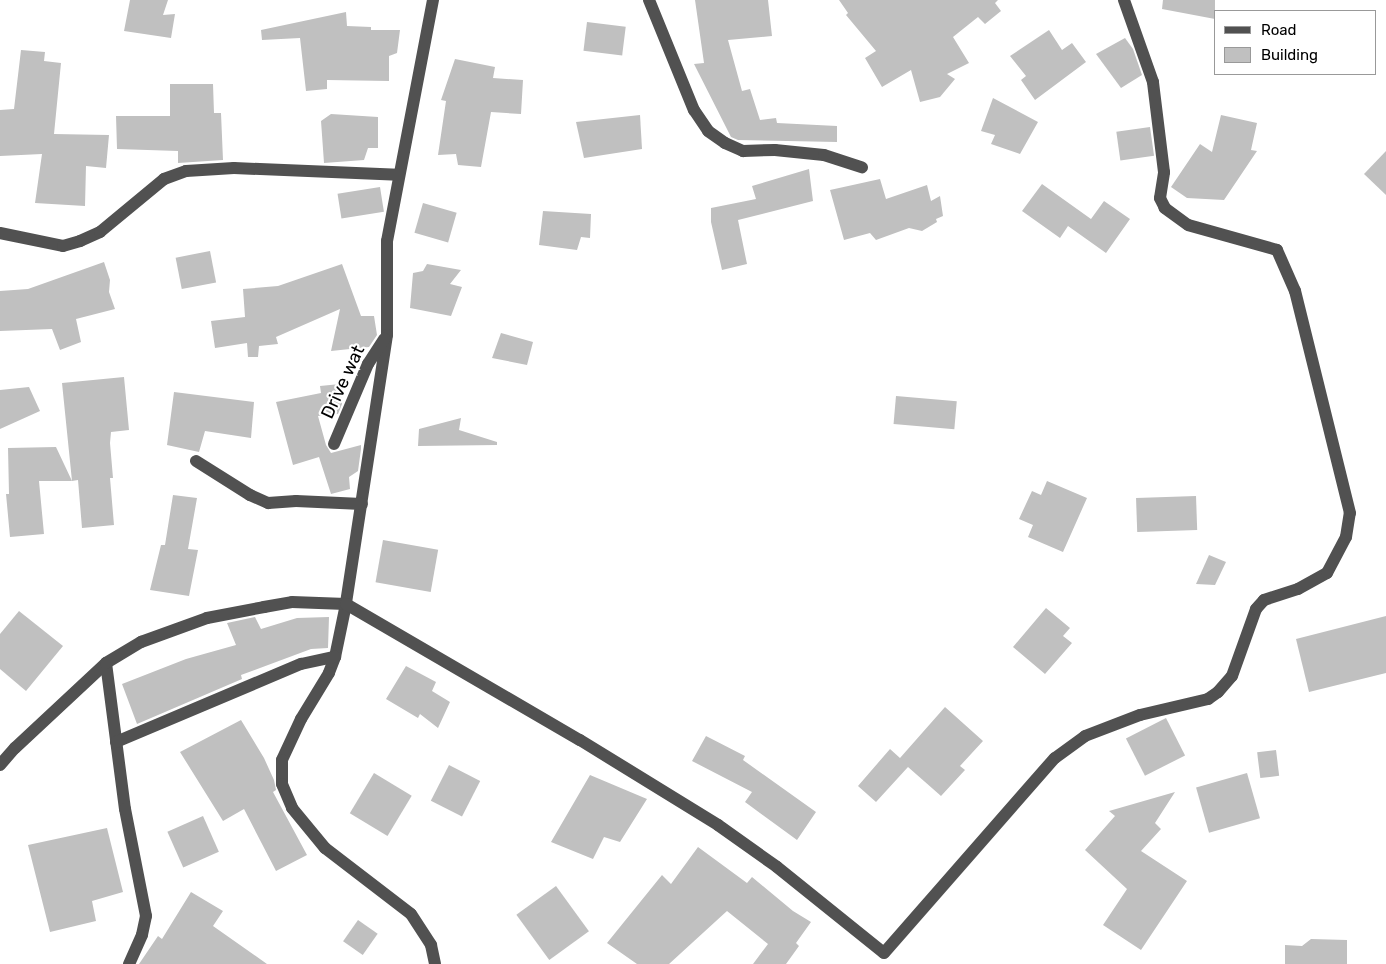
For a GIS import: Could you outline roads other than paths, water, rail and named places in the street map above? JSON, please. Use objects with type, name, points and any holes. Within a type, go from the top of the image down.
[{"type":"street","points":[[433,0],[398,174],[387,241],[386,334],[362,504],[336,657],[329,673],[301,719],[282,760],[282,784],[292,808],[325,848],[411,914],[431,945],[435,964]]},
{"type":"street","points":[[649,0],[694,110],[708,131],[725,143],[743,151],[775,150],[824,155],[862,167]]},
{"type":"street","points":[[0,765],[15,748],[106,663],[141,642],[207,618],[292,602],[346,604],[580,740],[718,825],[777,866],[882,958],[1055,758],[1085,736],[1140,715],[1208,699],[1218,692],[1232,676],[1256,609],[1264,600],[1298,589],[1327,573],[1346,537],[1350,513],[1295,292],[1277,250],[1188,225],[1165,208],[1160,198],[1164,172],[1153,82],[1124,0]]},
{"type":"street","points":[[0,233],[63,246],[80,241],[100,232],[164,179],[186,171],[234,168],[398,174]]},
{"type":"street","name":"Drive wat","points":[[334,444],[368,364],[386,334]]},
{"type":"street","points":[[196,461],[250,495],[268,503],[296,501],[362,504]]},
{"type":"street","points":[[116,742],[301,664],[336,657]]},
{"type":"street","points":[[106,663],[125,809],[146,916],[142,935],[129,964]]}]
